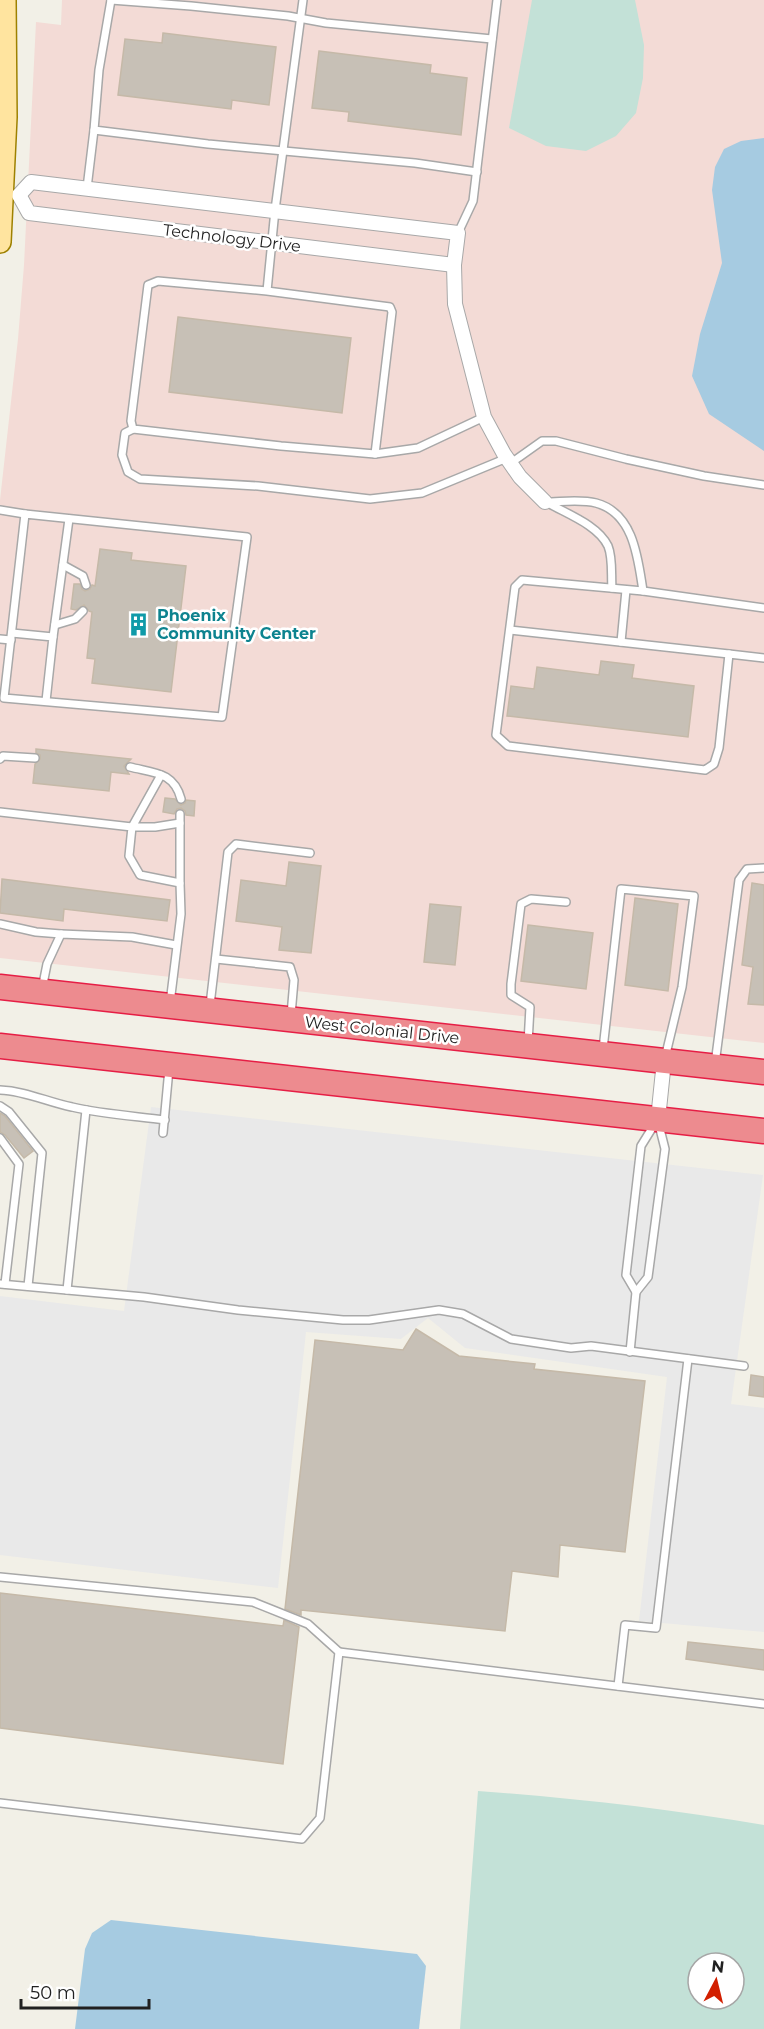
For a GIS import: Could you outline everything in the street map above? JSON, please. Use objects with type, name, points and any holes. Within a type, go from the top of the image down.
[{"type":"highway","name":"West Colonial Drive","points":[[0,987],[764,1072]]},
{"type":"highway","points":[[0,1046],[764,1131]]},
{"type":"main road","points":[[0,242],[7,193],[5,0]]},
{"type":"street","name":"Technology Drive","points":[[454,265],[29,213],[7,193],[31,182],[458,234]]},
{"type":"street","points":[[458,234],[454,265],[455,304],[484,417],[520,477],[545,502]]},
{"type":"street","points":[[658,1119],[664,1061]]},
{"type":"lane","points":[[87,188],[99,70],[111,0],[191,6],[301,18],[326,23],[492,39]]},
{"type":"lane","points":[[267,291],[275,210],[303,0]]},
{"type":"lane","points":[[458,234],[473,201],[497,0]]},
{"type":"lane","points":[[94,130],[283,152],[415,163],[477,172]]},
{"type":"lane","points":[[133,429],[131,421],[148,285],[158,281],[267,291],[390,307],[392,312],[375,454]]},
{"type":"lane","points":[[484,417],[418,447],[375,454],[133,429],[125,433],[122,455],[128,472],[140,479],[258,486],[370,499],[422,493],[509,461],[542,441],[556,441],[704,476],[764,484]]},
{"type":"lane","points":[[545,502],[601,536],[608,547],[612,588]]},
{"type":"lane","points":[[545,502],[596,503],[613,511],[628,530],[637,551],[643,591]]},
{"type":"lane","points":[[0,510],[247,537],[222,717],[4,698],[25,514]]},
{"type":"lane","points":[[46,701],[69,519]]},
{"type":"lane","points":[[63,565],[83,576],[86,585]]},
{"type":"lane","points":[[729,654],[719,748],[714,764],[705,770],[508,746],[496,735],[515,587],[522,580],[643,591],[764,608]]},
{"type":"lane","points":[[621,642],[626,590]]},
{"type":"lane","points":[[55,626],[75,618],[82,611]]},
{"type":"lane","points":[[510,630],[764,658]]},
{"type":"lane","points":[[0,639],[53,637]]},
{"type":"lane","points":[[0,759],[9,755],[35,758]]},
{"type":"lane","points":[[130,767],[168,777],[177,786],[181,799]]},
{"type":"lane","points":[[161,775],[132,826],[129,856],[140,875],[180,883]]},
{"type":"lane","points":[[0,812],[132,826],[155,827],[180,823]]},
{"type":"lane","points":[[170,1006],[181,914],[180,814]]},
{"type":"lane","points":[[210,1011],[228,852],[236,844],[310,853]]},
{"type":"lane","points":[[714,1066],[739,880],[747,869],[764,868]]},
{"type":"lane","points":[[602,1054],[621,889],[694,896],[682,987],[664,1061]]},
{"type":"lane","points":[[528,1046],[530,1007],[511,995],[521,904],[531,898],[566,902]]},
{"type":"lane","points":[[0,924],[36,932],[132,937],[176,945]]},
{"type":"lane","points":[[42,991],[47,964],[61,934]]},
{"type":"lane","points":[[216,959],[290,967],[294,980],[290,1020]]},
{"type":"lane","points":[[164,1132],[169,1065]]},
{"type":"lane","points":[[0,1090],[22,1091],[44,1100],[87,1110],[165,1120]]},
{"type":"lane","points":[[0,1106],[9,1112],[42,1153],[28,1286]]},
{"type":"lane","points":[[67,1290],[87,1110]]},
{"type":"lane","points":[[636,1292],[626,1275],[641,1146],[658,1119]]},
{"type":"lane","points":[[630,1352],[636,1292],[648,1277],[665,1149],[658,1119]]},
{"type":"lane","points":[[0,1138],[19,1164],[3,1284],[343,1320],[369,1320],[439,1310],[463,1314],[511,1339],[571,1348],[591,1346],[744,1366]]},
{"type":"lane","points":[[618,1686],[625,1625],[656,1628],[688,1359]]},
{"type":"lane","points":[[0,1577],[253,1602],[308,1624],[339,1652],[764,1704]]},
{"type":"lane","points":[[0,1803],[302,1839],[320,1818],[339,1652]]},
{"type":"shaded area","points":[[62,0],[764,0],[764,1043],[0,958],[0,500],[24,265],[36,22],[61,25]]},
{"type":"shaded area","points":[[532,0],[635,0],[644,45],[643,78],[636,113],[616,136],[586,151],[546,146],[509,128]]},
{"type":"shaded area","points":[[764,138],[764,451],[709,414],[692,376],[700,334],[722,263],[712,190],[715,167],[724,149],[741,141]]},
{"type":"shaded area","points":[[151,1107],[763,1175],[731,1404],[764,1408],[764,1632],[639,1621],[667,1377],[465,1348],[428,1318],[401,1339],[306,1332],[278,1588],[0,1555],[0,1296],[124,1311]]},
{"type":"shaded area","points":[[478,1791],[621,1805],[764,1825],[764,2029],[460,2029]]},
{"type":"shaded area","points":[[111,1920],[417,1954],[426,1966],[419,2029],[75,2029],[85,1949],[92,1933]]},
{"type":"building","points":[[163,33],[276,47],[269,105],[232,100],[231,109],[118,95],[125,39],[162,43]]},
{"type":"building","points":[[319,51],[431,65],[430,73],[467,78],[461,135],[348,121],[349,112],[312,108]]},
{"type":"building","points":[[178,317],[351,338],[342,413],[169,392]]},
{"type":"building","name":"Phoenix Community Center","points":[[100,549],[132,553],[131,560],[186,566],[171,692],[92,683],[95,659],[87,658],[92,612],[84,605],[76,610],[71,609],[74,584],[80,584],[85,591],[92,585],[95,586]]},
{"type":"building","points":[[601,661],[634,665],[632,678],[694,686],[688,737],[507,716],[511,686],[534,689],[537,667],[599,675]]},
{"type":"building","points":[[36,749],[131,759],[124,766],[129,774],[111,772],[109,791],[33,783],[35,764],[40,759]]},
{"type":"building","points":[[165,798],[175,799],[181,805],[186,800],[195,801],[194,816],[186,815],[181,808],[177,809],[174,814],[163,812]]},
{"type":"building","points":[[289,862],[321,866],[311,953],[279,950],[282,927],[236,921],[241,880],[286,886]]},
{"type":"building","points":[[2,879],[170,900],[167,921],[64,909],[63,921],[0,913]]},
{"type":"building","points":[[752,883],[764,885],[764,1005],[748,1004],[753,967],[742,965]]},
{"type":"building","points":[[635,898],[678,904],[668,991],[625,985]]},
{"type":"building","points":[[430,904],[461,907],[455,965],[424,962]]},
{"type":"building","points":[[528,925],[593,933],[586,989],[521,981]]},
{"type":"building","points":[[0,1113],[5,1116],[33,1151],[24,1158],[0,1132]]},
{"type":"building","points":[[416,1329],[459,1356],[535,1364],[534,1369],[645,1381],[625,1552],[560,1545],[558,1577],[512,1571],[505,1631],[301,1610],[301,1615],[285,1609],[315,1340],[403,1350]]},
{"type":"building","points":[[751,1375],[764,1377],[764,1397],[749,1395]]},
{"type":"building","points":[[0,1593],[283,1626],[284,1620],[299,1627],[283,1764],[0,1728]]},
{"type":"building","points":[[688,1642],[764,1650],[764,1670],[686,1659]]},
{"type":"place","name":"Phoenix Community Center","points":[[139,624]]}]
